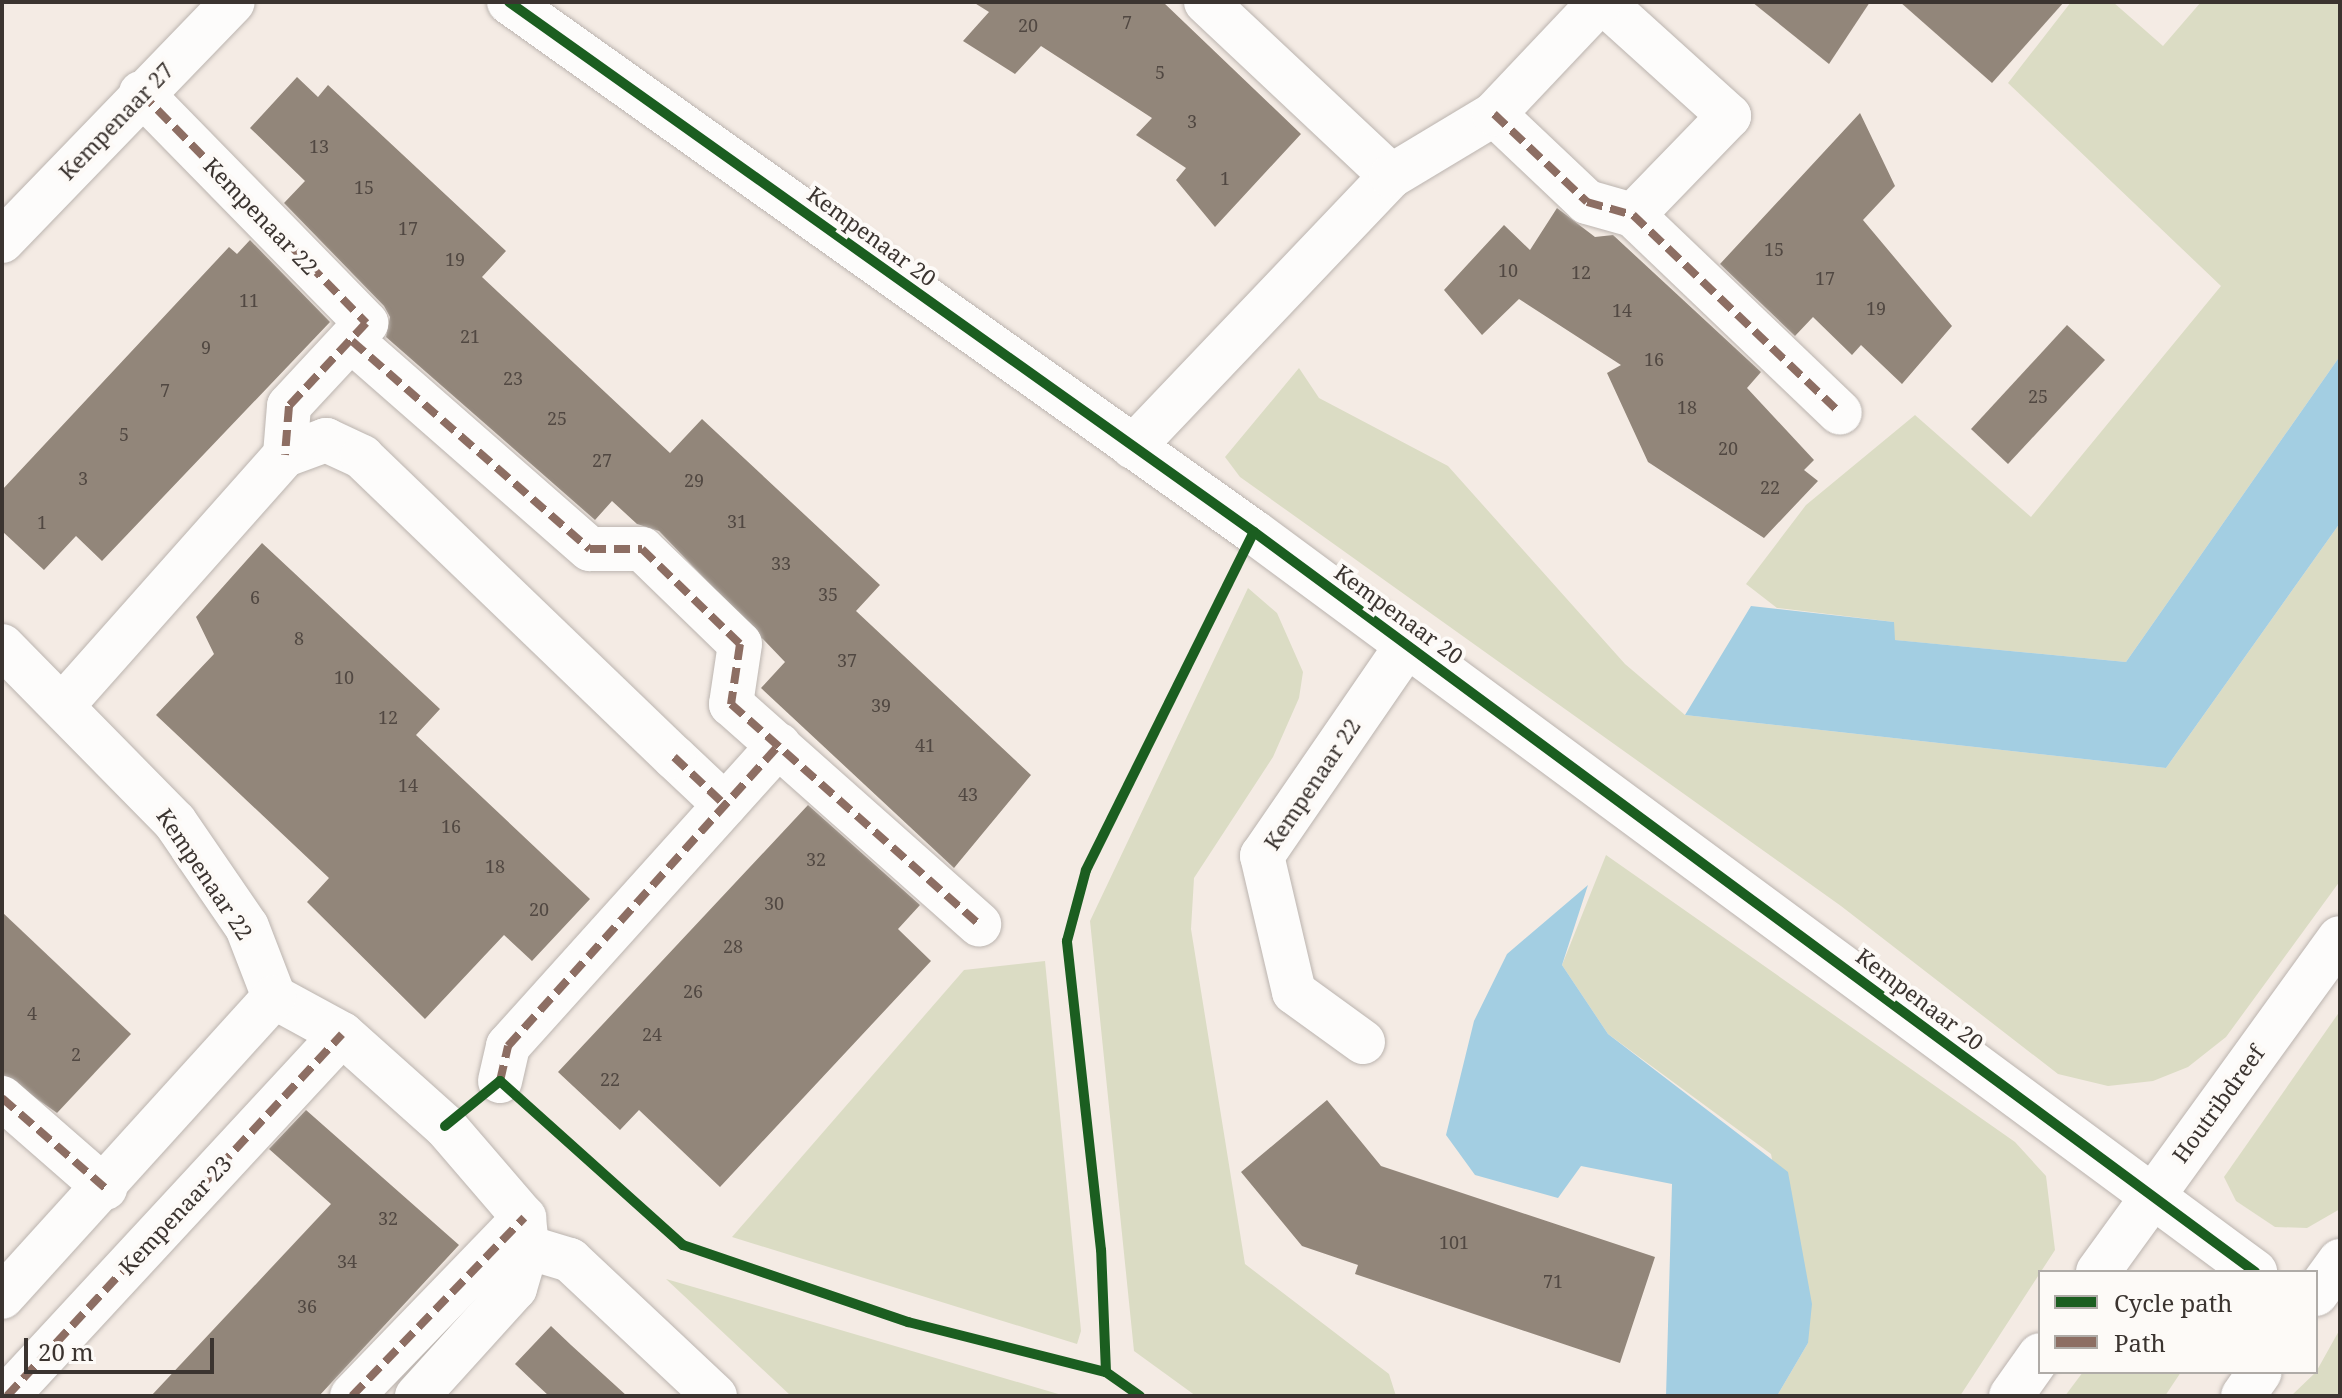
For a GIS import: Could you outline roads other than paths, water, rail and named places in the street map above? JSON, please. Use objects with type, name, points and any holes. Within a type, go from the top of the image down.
[{"type":"street","name":"Kempenaar 27","points":[[2,241],[141,93],[233,2]]},
{"type":"street","name":"Kempenaar 20","points":[[509,2],[1407,645],[2252,1270]]},
{"type":"street","points":[[1206,2],[1391,176]]},
{"type":"street","points":[[1133,447],[1391,176],[1494,114],[1602,2],[1729,116],[1633,215]]},
{"type":"street","name":"Kempenaar 22","points":[[141,93],[366,323],[352,341]]},
{"type":"street","points":[[1494,114],[1587,202],[1633,215],[1840,413]]},
{"type":"street","points":[[285,455],[289,406],[352,341],[590,549],[642,549],[740,644],[731,704],[979,924]]},
{"type":"street","points":[[63,705],[285,455],[326,440],[362,457],[725,805]]},
{"type":"street","name":"Kempenaar 22","points":[[1363,1042],[1294,992],[1262,856],[1407,645]]},
{"type":"street","name":"Kempenaar 22","points":[[2,646],[175,822],[247,927],[274,997]]},
{"type":"street","points":[[500,1081],[508,1046],[779,745]]},
{"type":"street","name":"Houtribdreef","points":[[2099,1270],[2340,938]]},
{"type":"street","points":[[9,1275],[105,1188],[274,997],[342,1034],[445,1126],[526,1232],[570,1260],[715,1396]]},
{"type":"street","name":"Kempenaar 23","points":[[7,1396],[342,1034]]},
{"type":"street","points":[[2,1098],[105,1188]]},
{"type":"street","points":[[352,1396],[526,1232]]},
{"type":"street","points":[[417,1396],[515,1288],[526,1232]]},
{"type":"street","points":[[2318,1291],[2340,1261]]},
{"type":"street","points":[[2011,1396],[2038,1358]]},
{"type":"street","points":[[2243,1396],[2259,1374]]},
{"type":"water","points":[[2340,356],[2340,523],[2166,768],[1685,715],[1751,606],[1894,622],[1895,640],[2126,662]]},
{"type":"water","points":[[1588,885],[1562,965],[1608,1034],[1788,1172],[1812,1304],[1808,1343],[1777,1396],[1666,1396],[1672,1184],[1581,1166],[1558,1198],[1475,1175],[1446,1135],[1474,1021],[1507,954]]}]
